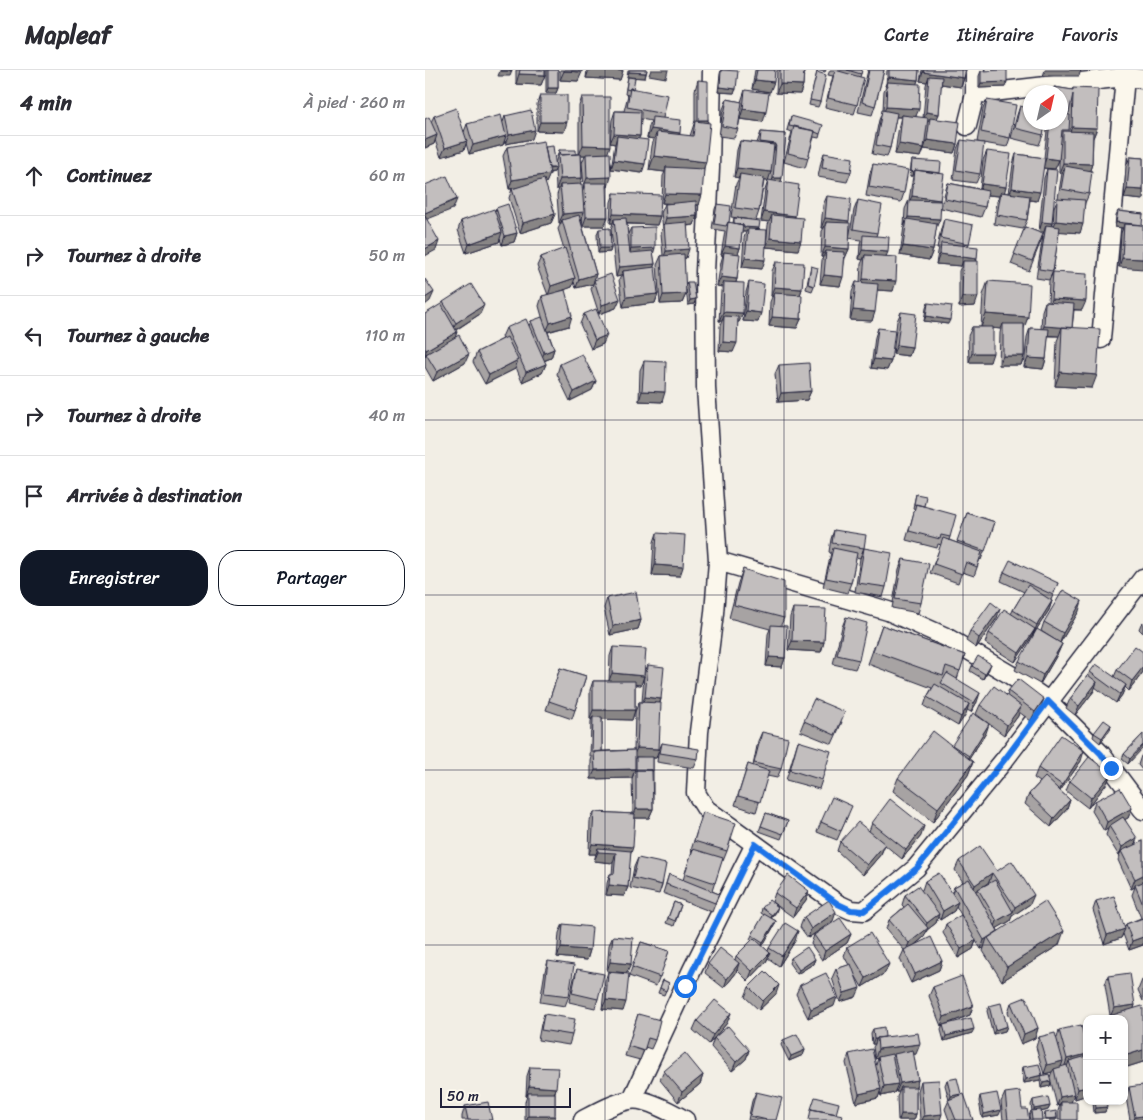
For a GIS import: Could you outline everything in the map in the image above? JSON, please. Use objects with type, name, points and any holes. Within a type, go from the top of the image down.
[{"type":"street","points":[[712,70],[711,158],[705,272],[706,388],[718,561],[714,613],[699,732],[696,794],[706,809],[838,904],[851,910],[864,911],[917,868],[1005,759],[1143,578]]},
{"type":"street","points":[[967,126],[975,94],[975,70]]},
{"type":"street","points":[[975,94],[1124,73],[1143,79]]},
{"type":"street","points":[[1101,339],[1124,73]]},
{"type":"street","points":[[718,561],[888,610],[946,637],[1009,674],[1048,701],[1101,754],[1143,810]]},
{"type":"street","points":[[632,1099],[755,844]]},
{"type":"street","points":[[583,1120],[605,1108],[632,1099],[665,1108],[685,1120]]},
{"type":"building","points":[[520,70],[545,70],[545,75],[519,74]]},
{"type":"building","points":[[548,70],[558,70],[558,88],[548,88]]},
{"type":"building","points":[[582,70],[582,72],[564,71]]},
{"type":"building","points":[[629,70],[647,70],[646,73],[629,72]]},
{"type":"building","points":[[721,70],[738,71],[736,89],[720,87]]},
{"type":"building","points":[[757,70],[775,70],[774,82],[755,80]]},
{"type":"building","points":[[780,70],[804,70],[803,85],[780,84]]},
{"type":"building","points":[[835,70],[864,78],[857,105],[828,98]]},
{"type":"building","points":[[847,70],[862,70],[861,74]]},
{"type":"building","points":[[869,70],[884,70],[875,106],[862,102]]},
{"type":"building","points":[[889,70],[919,70],[918,80],[889,77]]},
{"type":"building","points":[[924,70],[966,70],[964,78],[923,72]]},
{"type":"building","points":[[1007,70],[1007,82],[981,83],[981,71]]},
{"type":"building","points":[[817,72],[826,75],[820,102],[810,100]]},
{"type":"building","points":[[929,76],[942,77],[939,114],[926,112]]},
{"type":"building","points":[[628,77],[635,78],[633,89],[630,88],[630,90],[626,89]]},
{"type":"building","points":[[698,80],[708,81],[708,120],[698,120]]},
{"type":"building","points":[[887,82],[920,84],[919,109],[886,107]]},
{"type":"building","points":[[630,88],[668,95],[664,114],[627,107]]},
{"type":"building","points":[[1068,89],[1098,89],[1097,128],[1072,127],[1073,94],[1069,113]]},
{"type":"building","points":[[745,90],[769,93],[766,112],[743,109]]},
{"type":"building","points":[[540,95],[567,95],[567,122],[540,122]]},
{"type":"building","points":[[582,97],[610,97],[610,146],[583,145]]},
{"type":"building","points":[[727,99],[742,102],[738,129],[722,126]]},
{"type":"building","points":[[987,100],[1016,105],[1010,138],[981,132]]},
{"type":"building","points":[[1020,106],[1023,107],[1023,130],[1015,128]]},
{"type":"building","points":[[456,108],[467,141],[445,148],[434,116]]},
{"type":"building","points":[[531,110],[535,130],[509,135],[505,116]]},
{"type":"building","points":[[882,110],[897,113],[890,148],[876,145]]},
{"type":"building","points":[[615,111],[641,112],[640,136],[614,134]]},
{"type":"building","points":[[501,115],[506,136],[473,145],[467,124]]},
{"type":"building","points":[[902,115],[928,118],[924,148],[899,144]]},
{"type":"building","points":[[1068,115],[1070,115],[1068,130]]},
{"type":"building","points":[[791,116],[823,125],[820,134],[815,131],[789,126]]},
{"type":"building","points":[[429,117],[437,135],[425,140],[425,119]]},
{"type":"building","points":[[652,117],[681,120],[680,133],[651,129]]},
{"type":"building","points":[[930,118],[960,122],[957,144],[927,140]]},
{"type":"building","points":[[695,121],[710,123],[706,162],[654,156],[657,132],[693,136]]},
{"type":"building","points":[[794,126],[815,131],[808,158],[788,153]]},
{"type":"building","points":[[1023,130],[1044,130],[1043,135]]},
{"type":"building","points":[[1049,130],[1062,130],[1059,160],[1046,158]]},
{"type":"building","points":[[1063,131],[1093,132],[1092,164],[1063,163]]},
{"type":"building","points":[[761,132],[786,134],[782,178],[773,178],[776,144],[760,142]]},
{"type":"building","points":[[617,136],[648,140],[645,164],[614,160]]},
{"type":"building","points":[[961,140],[984,143],[980,174],[956,170]]},
{"type":"building","points":[[544,141],[550,174],[512,180],[507,147]]},
{"type":"building","points":[[740,141],[774,145],[771,172],[737,168]]},
{"type":"building","points":[[553,146],[556,168],[549,168],[545,147]]},
{"type":"building","points":[[559,150],[576,150],[576,154],[560,155]]},
{"type":"building","points":[[987,151],[1011,154],[1006,187],[982,184]]},
{"type":"building","points":[[610,153],[611,177],[587,178],[586,154]]},
{"type":"building","points":[[824,153],[853,158],[851,172],[822,168]]},
{"type":"building","points":[[581,154],[582,178],[560,179],[558,155]]},
{"type":"building","points":[[1016,154],[1045,158],[1040,192],[1012,188]]},
{"type":"building","points":[[1130,157],[1143,158],[1143,190],[1127,189]]},
{"type":"building","points":[[912,160],[941,162],[940,173],[911,171]]},
{"type":"building","points":[[873,164],[908,170],[904,193],[869,187]]},
{"type":"building","points":[[1065,166],[1092,171],[1089,194],[1061,189]]},
{"type":"building","points":[[666,167],[704,169],[702,195],[665,194]]},
{"type":"building","points":[[1047,169],[1057,170],[1052,223],[1042,222]]},
{"type":"building","points":[[915,170],[944,174],[940,200],[912,196]]},
{"type":"building","points":[[740,174],[764,178],[759,211],[735,208]]},
{"type":"building","points":[[447,176],[457,199],[425,213],[425,185]]},
{"type":"building","points":[[544,179],[555,214],[523,223],[512,189]]},
{"type":"building","points":[[768,180],[799,185],[795,216],[764,212]]},
{"type":"building","points":[[585,183],[607,183],[608,217],[586,217]]},
{"type":"building","points":[[948,183],[988,191],[985,207],[945,199]]},
{"type":"building","points":[[582,184],[584,212],[563,214],[560,185]]},
{"type":"building","points":[[1001,192],[1030,196],[1027,220],[997,215]]},
{"type":"building","points":[[614,193],[661,195],[660,216],[613,214]]},
{"type":"building","points":[[827,196],[851,199],[849,221],[825,218]]},
{"type":"building","points":[[1057,198],[1085,200],[1083,224],[1056,221]]},
{"type":"building","points":[[858,200],[882,205],[877,233],[853,229]]},
{"type":"building","points":[[909,200],[941,201],[940,219],[908,217]]},
{"type":"building","points":[[696,201],[697,216],[666,218],[665,204]]},
{"type":"building","points":[[508,204],[517,233],[505,236],[496,208]]},
{"type":"building","points":[[717,204],[731,206],[729,223],[726,226],[714,224]]},
{"type":"building","points":[[494,209],[502,232],[469,244],[461,221]]},
{"type":"building","points":[[1118,211],[1143,214],[1142,225],[1116,222]]},
{"type":"building","points":[[579,215],[596,274],[579,279],[562,220]]},
{"type":"building","points":[[772,215],[803,218],[801,241],[770,238]]},
{"type":"building","points":[[425,216],[439,241],[425,249]]},
{"type":"building","points":[[626,218],[630,253],[653,251],[655,264],[619,267],[614,219]]},
{"type":"building","points":[[734,218],[760,221],[759,228],[743,227],[743,225],[734,223]]},
{"type":"building","points":[[907,219],[937,224],[933,250],[903,246]]},
{"type":"building","points":[[944,219],[973,225],[969,244],[940,238]]},
{"type":"building","points":[[687,222],[689,249],[666,251],[664,224]]},
{"type":"building","points":[[728,222],[743,225],[740,248],[725,246]]},
{"type":"building","points":[[826,222],[850,223],[849,249],[825,247]]},
{"type":"building","points":[[1124,224],[1143,225],[1143,259],[1122,258]]},
{"type":"building","points":[[1046,225],[1060,227],[1053,271],[1039,269]]},
{"type":"building","points":[[655,227],[655,248],[631,249],[631,228]]},
{"type":"building","points":[[1025,227],[1043,234],[1032,261],[1014,254]]},
{"type":"building","points":[[610,228],[611,248],[600,248],[599,229]]},
{"type":"building","points":[[748,229],[767,230],[765,260],[745,258]]},
{"type":"building","points":[[863,235],[889,237],[888,252],[862,250]]},
{"type":"building","points":[[941,243],[978,247],[977,259],[940,254]]},
{"type":"building","points":[[565,248],[575,278],[551,286],[541,257]]},
{"type":"building","points":[[826,251],[845,252],[843,277],[824,275]]},
{"type":"building","points":[[724,252],[740,254],[737,279],[721,277]]},
{"type":"building","points":[[684,254],[686,294],[663,295],[661,256]]},
{"type":"building","points":[[865,255],[897,257],[896,281],[863,279]]},
{"type":"building","points":[[963,261],[978,261],[978,297],[962,297]]},
{"type":"building","points":[[776,262],[804,263],[802,289],[774,287]]},
{"type":"building","points":[[811,266],[818,268],[814,286],[808,284]]},
{"type":"building","points":[[655,267],[658,294],[626,297],[623,271]]},
{"type":"building","points":[[1053,272],[1087,274],[1086,301],[1051,299]]},
{"type":"building","points":[[611,274],[620,299],[602,305],[594,280]]},
{"type":"building","points":[[425,279],[434,292],[425,298]]},
{"type":"building","points":[[988,281],[1030,284],[1028,317],[986,314]]},
{"type":"building","points":[[687,282],[693,282],[696,299],[690,300]]},
{"type":"building","points":[[724,282],[744,283],[743,313],[723,312]]},
{"type":"building","points":[[749,282],[764,284],[761,313],[746,311]]},
{"type":"building","points":[[856,282],[878,284],[875,312],[853,310]]},
{"type":"building","points":[[471,284],[484,305],[456,323],[443,302]]},
{"type":"building","points":[[565,290],[572,316],[550,323],[542,296]]},
{"type":"building","points":[[774,293],[802,295],[801,319],[772,317]]},
{"type":"building","points":[[1045,302],[1074,304],[1072,328],[1044,326]]},
{"type":"building","points":[[928,303],[952,306],[950,320],[926,316]]},
{"type":"building","points":[[441,304],[457,332],[426,350],[425,314]]},
{"type":"building","points":[[596,309],[607,335],[595,340],[584,314]]},
{"type":"building","points":[[901,312],[916,314],[912,347],[897,345]]},
{"type":"building","points":[[724,316],[738,317],[737,343],[723,342]]},
{"type":"building","points":[[542,317],[554,349],[544,353],[531,321]]},
{"type":"building","points":[[526,319],[546,364],[526,372],[506,328]]},
{"type":"building","points":[[1003,324],[1024,324],[1024,356],[1003,356]]},
{"type":"building","points":[[972,327],[993,327],[993,353],[972,353]]},
{"type":"building","points":[[1062,327],[1100,329],[1097,375],[1060,372]]},
{"type":"building","points":[[878,328],[895,330],[891,361],[874,359]]},
{"type":"building","points":[[1030,328],[1049,329],[1046,359],[1028,358]]},
{"type":"building","points":[[459,335],[469,354],[437,372],[426,354]]},
{"type":"building","points":[[507,337],[518,360],[489,375],[477,352]]},
{"type":"building","points":[[582,354],[596,381],[574,392],[560,364]]},
{"type":"building","points":[[644,361],[666,362],[665,392],[642,391]]},
{"type":"building","points":[[809,363],[811,391],[781,393],[779,365]]},
{"type":"building","points":[[916,494],[926,496],[924,506],[914,504]]},
{"type":"building","points":[[916,504],[956,515],[950,537],[941,535],[940,539],[909,531]]},
{"type":"building","points":[[967,513],[995,522],[985,551],[957,541]]},
{"type":"building","points":[[834,530],[866,535],[864,548],[832,543]]},
{"type":"building","points":[[657,533],[685,535],[683,567],[655,565]]},
{"type":"building","points":[[943,538],[982,552],[977,567],[966,562],[962,574],[934,564]]},
{"type":"building","points":[[833,548],[857,553],[851,583],[826,578]]},
{"type":"building","points":[[864,548],[892,553],[886,587],[858,583]]},
{"type":"building","points":[[903,559],[929,564],[921,603],[895,599]]},
{"type":"building","points":[[1010,560],[1058,583],[1053,595],[1004,572]]},
{"type":"building","points":[[743,569],[784,582],[784,618],[734,605]]},
{"type":"building","points":[[1028,585],[1052,601],[1037,625],[1013,610]]},
{"type":"building","points":[[1063,590],[1082,601],[1063,633],[1044,622]]},
{"type":"building","points":[[636,592],[641,620],[613,626],[607,598]]},
{"type":"building","points":[[991,602],[1000,609],[979,638],[970,631]]},
{"type":"building","points":[[793,608],[826,609],[824,642],[792,641]]},
{"type":"building","points":[[1004,609],[1035,629],[1019,653],[989,633]]},
{"type":"building","points":[[846,617],[867,623],[859,660],[837,655]]},
{"type":"building","points":[[771,625],[787,626],[785,658],[769,657]]},
{"type":"building","points":[[882,625],[965,655],[960,671],[946,666],[943,676],[873,651]]},
{"type":"building","points":[[1037,629],[1062,644],[1043,675],[1019,661]]},
{"type":"building","points":[[1135,646],[1143,652],[1143,667],[1132,681],[1117,670]]},
{"type":"building","points":[[613,647],[646,649],[644,676],[612,673]]},
{"type":"building","points":[[978,656],[991,664],[985,674],[972,666]]},
{"type":"building","points":[[1096,664],[1126,685],[1120,694],[1090,672]]},
{"type":"building","points":[[648,665],[664,667],[661,699],[645,697]]},
{"type":"building","points":[[560,668],[586,676],[575,710],[549,701]]},
{"type":"building","points":[[947,673],[980,693],[974,703],[941,683]]},
{"type":"building","points":[[1088,675],[1097,682],[1079,706],[1070,699]]},
{"type":"building","points":[[1018,679],[1044,699],[1035,712],[1008,691]]},
{"type":"building","points":[[593,681],[635,681],[635,710],[593,710]]},
{"type":"building","points":[[935,684],[969,704],[961,717],[927,697]]},
{"type":"building","points":[[994,686],[1021,706],[1007,725],[980,705]]},
{"type":"building","points":[[814,699],[845,712],[835,735],[804,721]]},
{"type":"building","points":[[639,702],[661,703],[659,749],[637,748]]},
{"type":"building","points":[[973,713],[989,724],[969,756],[952,745]]},
{"type":"building","points":[[593,717],[602,717],[602,751],[592,752]]},
{"type":"building","points":[[1104,720],[1111,725],[1102,738],[1094,733]]},
{"type":"building","points":[[933,731],[973,762],[938,808],[898,778]]},
{"type":"building","points":[[762,732],[788,738],[781,769],[754,763]]},
{"type":"building","points":[[1143,734],[1143,745],[1130,759],[1124,754]]},
{"type":"building","points":[[1061,735],[1084,751],[1062,785],[1038,768]]},
{"type":"building","points":[[798,741],[831,751],[822,780],[790,770]]},
{"type":"building","points":[[662,743],[699,749],[698,759],[660,753]]},
{"type":"building","points":[[635,750],[635,769],[595,770],[594,752]]},
{"type":"building","points":[[636,757],[653,757],[653,771],[636,770]]},
{"type":"building","points":[[1089,757],[1111,774],[1091,798],[1070,781]]},
{"type":"building","points":[[748,764],[769,771],[760,802],[738,796]]},
{"type":"building","points":[[636,770],[652,770],[653,809],[636,809]]},
{"type":"building","points":[[1045,777],[1070,800],[1054,818],[1029,794]]},
{"type":"building","points":[[1120,788],[1132,808],[1107,822],[1095,801]]},
{"type":"building","points":[[832,797],[852,806],[841,831],[821,822]]},
{"type":"building","points":[[890,799],[924,826],[906,850],[872,823]]},
{"type":"building","points":[[594,812],[635,814],[633,847],[592,844]]},
{"type":"building","points":[[703,812],[736,823],[727,851],[694,841]]},
{"type":"building","points":[[766,813],[788,821],[783,834],[761,826]]},
{"type":"building","points":[[1123,817],[1137,838],[1122,847],[1109,826]]},
{"type":"building","points":[[858,822],[885,844],[867,865],[840,842]]},
{"type":"building","points":[[1143,841],[1143,875],[1135,879],[1121,851]]},
{"type":"building","points":[[980,846],[997,871],[1012,861],[1034,895],[1015,907],[992,873],[975,885],[959,861]]},
{"type":"building","points":[[598,848],[631,851],[628,887],[609,885],[610,874],[614,874],[616,853],[598,852]]},
{"type":"building","points":[[693,849],[723,858],[715,883],[685,873]]},
{"type":"building","points":[[638,858],[666,864],[662,885],[633,878]]},
{"type":"building","points":[[939,873],[958,902],[943,911],[925,881]]},
{"type":"building","points":[[669,874],[719,894],[715,903],[666,884]]},
{"type":"building","points":[[788,875],[809,891],[796,908],[775,893]]},
{"type":"building","points":[[969,879],[998,931],[984,940],[954,887]]},
{"type":"building","points":[[995,880],[1013,912],[997,921],[978,889]]},
{"type":"building","points":[[1143,882],[1143,905],[1135,885]]},
{"type":"building","points":[[918,886],[939,914],[927,923],[905,895]]},
{"type":"building","points":[[1114,896],[1125,929],[1107,935],[1096,901]]},
{"type":"building","points":[[769,900],[778,907],[772,915],[762,908]]},
{"type":"building","points":[[829,900],[836,912],[811,929],[804,917]]},
{"type":"building","points":[[1045,901],[1064,931],[1007,967],[988,938]]},
{"type":"building","points":[[674,902],[681,905],[675,921],[668,918]]},
{"type":"building","points":[[908,904],[928,928],[909,943],[889,920]]},
{"type":"building","points":[[764,914],[776,921],[763,942],[752,935]]},
{"type":"building","points":[[961,915],[976,940],[961,949],[946,924]]},
{"type":"building","points":[[840,918],[851,934],[825,951],[814,935]]},
{"type":"building","points":[[1143,918],[1143,937],[1132,941],[1126,924]]},
{"type":"building","points":[[785,923],[798,931],[782,956],[769,948]]},
{"type":"building","points":[[563,924],[592,927],[590,950],[561,948]]},
{"type":"building","points":[[870,933],[889,964],[866,978],[847,947]]},
{"type":"building","points":[[613,936],[633,938],[631,964],[610,962]]},
{"type":"building","points":[[931,937],[942,961],[915,974],[904,950]]},
{"type":"building","points":[[754,938],[770,953],[752,971],[736,956]]},
{"type":"building","points":[[641,942],[669,951],[660,977],[632,967]]},
{"type":"building","points":[[807,947],[815,959],[799,970],[791,958]]},
{"type":"building","points":[[720,948],[739,963],[727,979],[708,964]]},
{"type":"building","points":[[548,961],[574,965],[569,996],[544,993]]},
{"type":"building","points":[[851,964],[860,988],[844,993],[836,969]]},
{"type":"building","points":[[577,969],[604,974],[598,999],[572,993]]},
{"type":"building","points":[[765,971],[779,985],[763,1001],[749,987]]},
{"type":"building","points":[[608,972],[629,974],[626,1002],[606,1000]]},
{"type":"building","points":[[826,973],[837,997],[811,1009],[800,985]]},
{"type":"building","points":[[1130,973],[1135,1005],[1114,1008],[1108,976]]},
{"type":"building","points":[[962,976],[973,1006],[944,1017],[933,987]]},
{"type":"building","points":[[663,980],[669,983],[666,991],[660,988]]},
{"type":"building","points":[[1026,997],[1038,1028],[1024,1034],[1011,1003]]},
{"type":"building","points":[[715,1000],[731,1013],[713,1035],[697,1021]]},
{"type":"building","points":[[1001,1003],[1007,1026],[995,1030],[989,1006]]},
{"type":"building","points":[[1142,1006],[1143,1050],[1128,1055],[1128,1015],[1112,1015]]},
{"type":"building","points":[[544,1014],[575,1019],[572,1035],[541,1030]]},
{"type":"building","points":[[638,1014],[660,1020],[655,1040],[648,1038],[644,1051],[628,1046]]},
{"type":"building","points":[[971,1018],[974,1029],[946,1036],[943,1025]]},
{"type":"building","points":[[1081,1025],[1083,1055],[1067,1059],[1059,1030]]},
{"type":"building","points":[[728,1026],[749,1050],[736,1062],[714,1038]]},
{"type":"building","points":[[884,1027],[885,1037],[874,1039],[873,1029]]},
{"type":"building","points":[[918,1033],[920,1044],[878,1049],[877,1038]]},
{"type":"building","points":[[1055,1033],[1063,1061],[1047,1065],[1039,1037]]},
{"type":"building","points":[[797,1034],[805,1050],[791,1056],[783,1040]]},
{"type":"building","points":[[872,1049],[881,1089],[859,1094],[849,1054]]},
{"type":"building","points":[[913,1050],[918,1080],[900,1083],[894,1054]]},
{"type":"building","points":[[685,1053],[703,1075],[682,1092],[664,1071]]},
{"type":"building","points":[[892,1054],[898,1084],[884,1086],[878,1057]]},
{"type":"building","points":[[1083,1057],[1083,1088],[1078,1089],[1069,1061]]},
{"type":"building","points":[[1039,1064],[1042,1075],[1026,1079],[1023,1067]]},
{"type":"building","points":[[1067,1065],[1074,1094],[1060,1097],[1054,1069]]},
{"type":"building","points":[[530,1067],[558,1068],[556,1088],[529,1086]]},
{"type":"building","points":[[1049,1074],[1051,1081],[1043,1083],[1041,1076]]},
{"type":"building","points":[[957,1078],[961,1094],[951,1096],[947,1080]]},
{"type":"building","points":[[939,1080],[942,1114],[924,1116],[921,1081]]},
{"type":"building","points":[[1143,1085],[1143,1116],[1135,1117],[1129,1087]]},
{"type":"building","points":[[901,1087],[916,1087],[916,1114],[901,1114]]},
{"type":"building","points":[[1020,1091],[1022,1109],[1027,1109],[1029,1120],[1008,1120],[1005,1093]]},
{"type":"building","points":[[756,1092],[782,1098],[776,1120],[750,1116]]},
{"type":"building","points":[[528,1093],[555,1093],[555,1116],[528,1116]]},
{"type":"building","points":[[997,1093],[1001,1110],[984,1114],[980,1096]]},
{"type":"building","points":[[964,1094],[973,1120],[956,1120],[948,1100]]},
{"type":"building","points":[[815,1097],[839,1103],[836,1114],[811,1109]]},
{"type":"building","points":[[1048,1097],[1050,1106],[1034,1109],[1033,1100]]},
{"type":"building","points":[[488,1102],[492,1120],[468,1120],[465,1106]]},
{"type":"building","points":[[1061,1102],[1077,1102],[1077,1120],[1061,1120]]},
{"type":"building","points":[[1096,1105],[1107,1105],[1107,1107],[1096,1108]]},
{"type":"building","points":[[811,1109],[843,1115],[842,1120],[809,1120]]},
{"type":"building","points":[[1041,1110],[1042,1120],[1032,1120],[1031,1111]]},
{"type":"building","points":[[1056,1111],[1057,1118],[1046,1119],[1045,1113]]},
{"type":"route","points":[[685,986],[755,844],[838,904],[851,910],[864,911],[917,868],[1005,759],[1048,701],[1101,754],[1111,768]]}]
